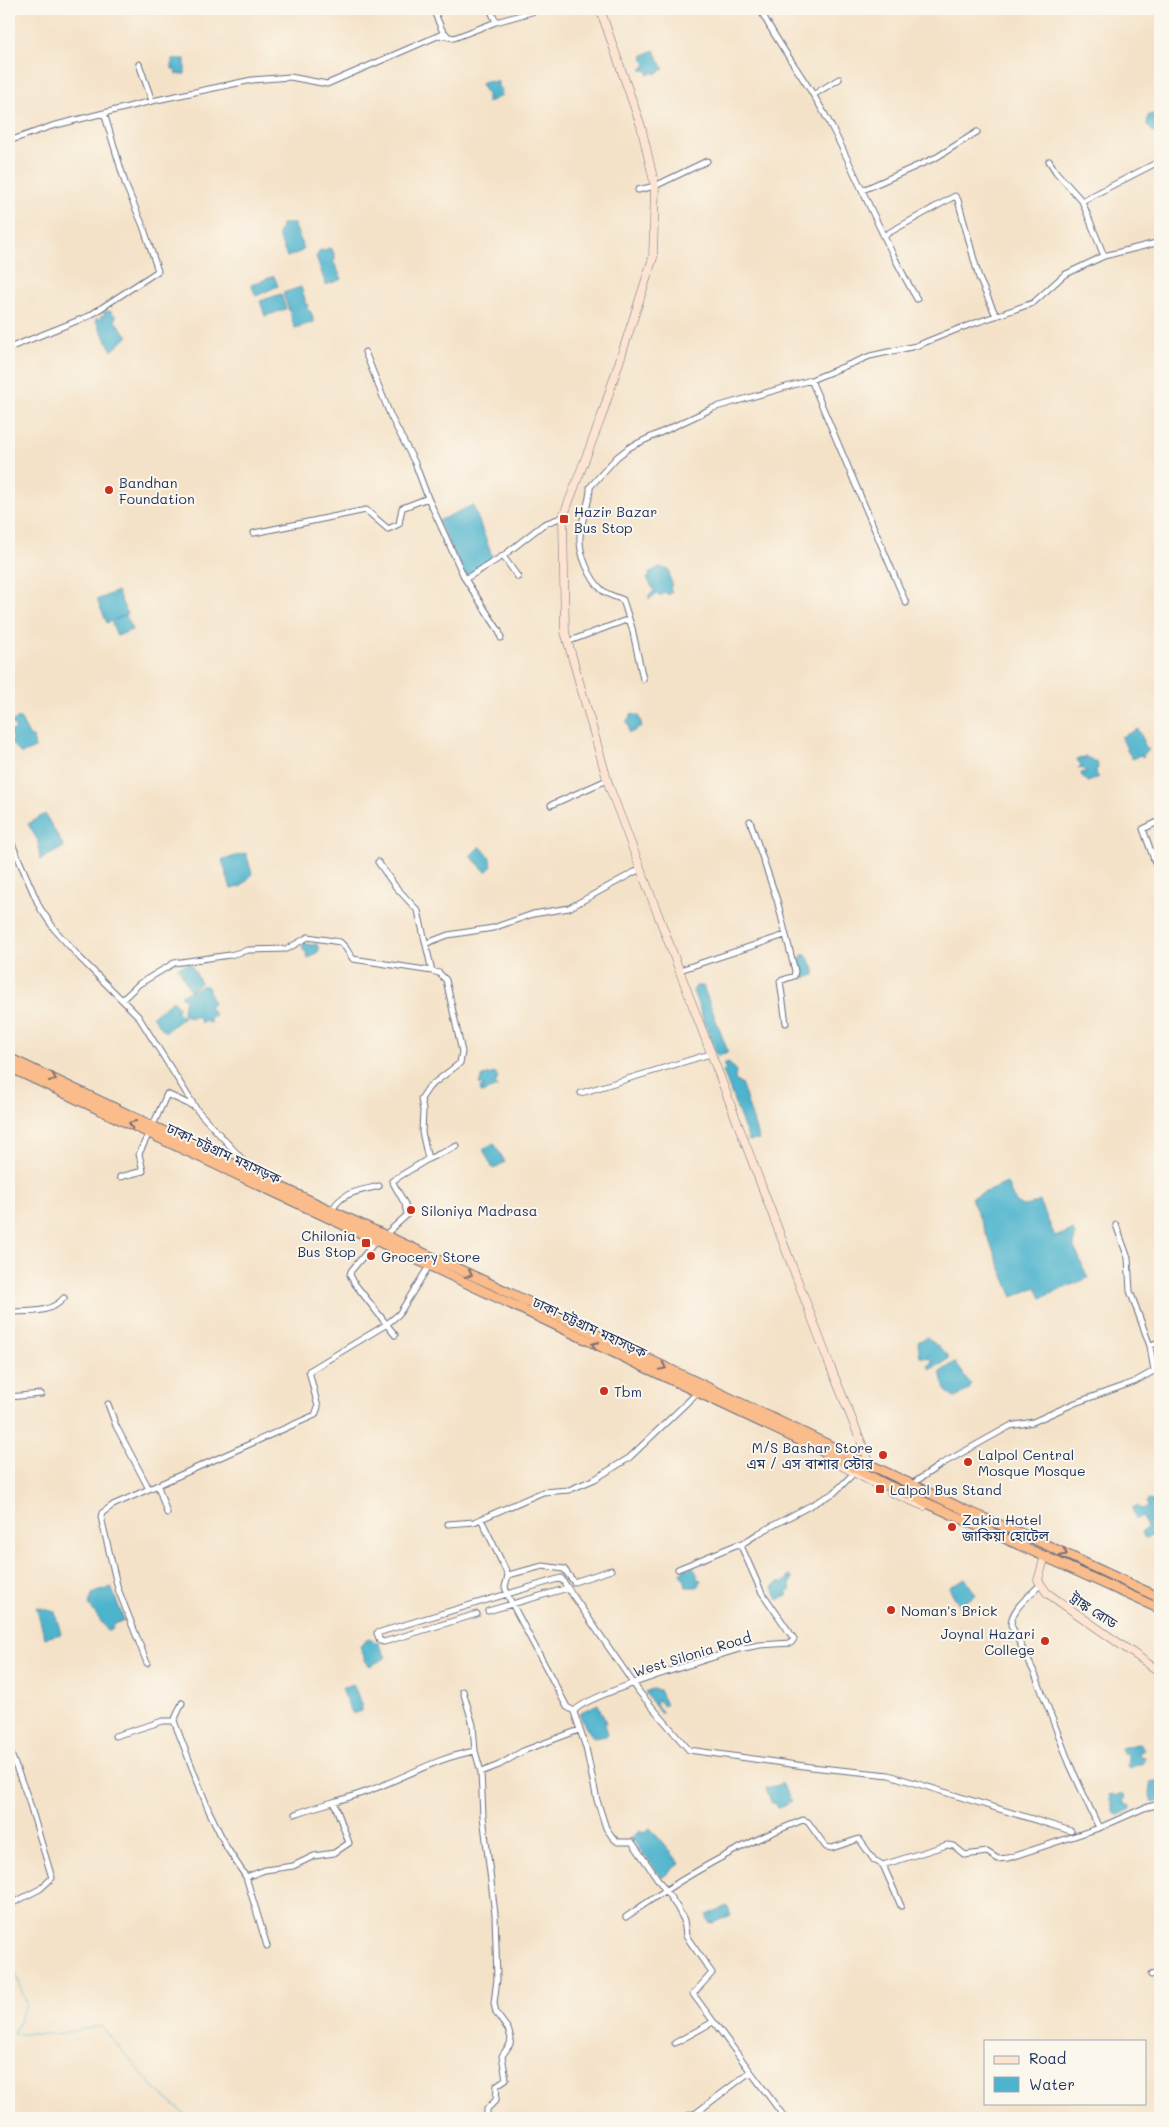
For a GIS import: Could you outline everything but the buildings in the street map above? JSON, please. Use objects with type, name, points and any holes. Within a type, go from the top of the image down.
[{"type":"highway","name":"ঢাকা-চট্টগ্রাম মহাসড়ক","points":[[9,1058],[376,1241],[698,1392],[820,1446]]},
{"type":"highway","name":"ঢাকা-চট্টগ্রাম মহাসড়ক","points":[[9,1067],[242,1169],[527,1301],[820,1446],[883,1483],[1025,1535],[1160,1598]]},
{"type":"highway","points":[[522,1310],[526,1311],[529,1308],[527,1301]]},
{"type":"highway","points":[[535,1316],[532,1310],[538,1307]]},
{"type":"highway","name":"ঢাকা-চট্টগ্রাম মহাসড়ক","points":[[953,1510],[1045,1556],[1160,1609]]},
{"type":"highway","points":[[1020,1544],[1025,1535]]},
{"type":"highway","points":[[1098,1581],[1106,1579],[1104,1572]]},
{"type":"highway","points":[[1115,1588],[1113,1582],[1119,1579]]},
{"type":"main road","points":[[600,9],[641,126],[655,186],[653,258],[601,418],[563,516],[565,632],[607,780],[827,1359],[869,1461]]},
{"type":"main road","points":[[820,1446],[857,1455],[915,1482],[948,1499],[953,1510],[940,1512],[913,1502],[830,1460],[820,1446]]},
{"type":"main road","points":[[857,1455],[862,1453],[863,1446]]},
{"type":"main road","points":[[1040,1585],[1038,1580],[1045,1556]]},
{"type":"main road","name":"ট্রাঙ্ক রোড","points":[[1040,1585],[1059,1602],[1160,1672]]},
{"type":"street","points":[[433,9],[442,30],[454,38],[496,22],[542,9]]},
{"type":"street","points":[[490,9],[496,22]]},
{"type":"street","points":[[760,9],[828,120],[863,190],[897,266],[917,299]]},
{"type":"street","points":[[9,141],[52,126],[152,100],[252,80],[290,76],[327,84],[436,36],[448,35]]},
{"type":"street","points":[[139,64],[152,100]]},
{"type":"street","points":[[813,95],[839,79]]},
{"type":"street","points":[[9,348],[89,316],[158,271],[143,226],[126,186],[104,113]]},
{"type":"street","points":[[863,190],[937,157],[977,132]]},
{"type":"street","points":[[1049,160],[1056,172],[1082,201],[1104,256]]},
{"type":"street","points":[[638,190],[655,186],[707,161]]},
{"type":"street","points":[[1082,201],[1160,161]]},
{"type":"street","points":[[883,236],[955,196],[958,200],[979,278],[996,316]]},
{"type":"street","points":[[643,679],[623,600],[603,591],[594,581],[584,561],[579,538],[590,487],[617,457],[630,447],[714,408],[811,380],[870,356],[916,346],[1033,303],[1064,275],[1104,256],[1160,242]]},
{"type":"street","points":[[365,352],[391,418],[414,463],[465,579],[501,638]]},
{"type":"street","points":[[811,380],[906,602]]},
{"type":"street","points":[[254,533],[366,510],[388,529],[399,524],[402,508],[428,498]]},
{"type":"street","points":[[465,579],[503,556],[544,524],[563,516]]},
{"type":"street","points":[[503,556],[518,578]]},
{"type":"street","points":[[567,642],[629,619]]},
{"type":"street","points":[[551,805],[607,780]]},
{"type":"street","points":[[750,821],[777,900],[795,971],[794,976],[780,980],[786,1023]]},
{"type":"street","points":[[1160,821],[1143,829],[1160,876]]},
{"type":"street","points":[[9,837],[40,908],[55,930],[85,964],[138,1016],[195,1108],[239,1154],[242,1159],[242,1169]]},
{"type":"street","points":[[378,862],[395,886],[418,911],[432,971]]},
{"type":"street","points":[[427,943],[448,935],[493,928],[533,914],[568,908],[640,869]]},
{"type":"street","points":[[680,970],[785,935]]},
{"type":"street","points":[[122,1000],[139,984],[174,963],[186,960],[204,960],[248,950],[287,949],[308,937],[340,942],[346,947],[353,959],[439,973],[446,980],[462,1052],[460,1063],[429,1087],[421,1099],[423,1110],[422,1132],[428,1159]]},
{"type":"street","points":[[581,1093],[710,1054]]},
{"type":"street","points":[[120,1176],[143,1171],[139,1154],[167,1094],[195,1108]]},
{"type":"street","points":[[384,1235],[407,1215],[405,1204],[392,1181],[428,1159],[457,1146]]},
{"type":"street","points":[[332,1211],[340,1198],[379,1186]]},
{"type":"street","points":[[915,1482],[940,1465],[1010,1426],[1033,1422],[1075,1403],[1134,1382],[1154,1371],[1150,1346],[1130,1291],[1128,1258],[1116,1225]]},
{"type":"street","points":[[376,1241],[351,1271],[350,1275],[395,1335]]},
{"type":"street","points":[[147,1662],[118,1589],[101,1517],[102,1513],[113,1505],[315,1415],[318,1407],[309,1370],[387,1324],[400,1314],[429,1266]]},
{"type":"street","points":[[9,1312],[50,1309],[57,1306],[64,1298]]},
{"type":"street","points":[[1150,1346],[1160,1341]]},
{"type":"street","points":[[448,1524],[474,1522],[543,1492],[569,1490],[606,1473],[628,1458],[698,1392]]},
{"type":"street","points":[[9,1397],[41,1394]]},
{"type":"street","points":[[108,1404],[116,1426],[150,1489]]},
{"type":"street","points":[[678,1569],[742,1544],[834,1493],[854,1473]]},
{"type":"street","points":[[158,1486],[167,1513]]},
{"type":"street","points":[[481,1519],[508,1575],[505,1587],[511,1603],[567,1707],[574,1711],[586,1748],[597,1800],[609,1834],[618,1842],[632,1842],[684,1920],[686,1936],[712,1973],[693,1994],[785,2118]]},
{"type":"street","name":"West Silonia Road","points":[[574,1711],[585,1702],[608,1692],[739,1649],[760,1645],[791,1643],[794,1639],[761,1591],[742,1544]]},
{"type":"street","points":[[508,1575],[543,1566],[564,1569],[574,1582],[611,1570]]},
{"type":"street","points":[[477,1614],[384,1642],[380,1641],[377,1633],[561,1578],[652,1708],[690,1750],[811,1767],[889,1775],[1071,1831]]},
{"type":"street","points":[[1040,1585],[1021,1605],[1012,1619],[1012,1624],[1035,1674],[1070,1765],[1099,1828]]},
{"type":"street","points":[[488,1611],[568,1588]]},
{"type":"street","points":[[463,1692],[473,1725],[475,1751],[481,1772],[482,1816],[495,1914],[496,1979],[494,2003],[496,2013],[508,2029],[511,2038],[510,2044],[502,2056],[506,2079],[498,2085],[496,2100],[487,2109],[487,2118]]},
{"type":"street","points":[[182,1703],[174,1721],[209,1811],[227,1848],[246,1877],[267,1946]]},
{"type":"street","points":[[115,1736],[163,1721],[174,1721]]},
{"type":"street","points":[[481,1772],[499,1765],[523,1751],[580,1730]]},
{"type":"street","points":[[9,1749],[28,1798],[52,1878],[40,1889],[9,1905]]},
{"type":"street","points":[[295,1814],[368,1791],[451,1755],[475,1751]]},
{"type":"street","points":[[246,1877],[265,1870],[293,1866],[314,1856],[334,1852],[349,1843],[334,1802]]},
{"type":"street","points":[[883,1865],[947,1846],[954,1846],[965,1855],[987,1852],[998,1858],[1008,1858],[1099,1828],[1144,1808],[1160,1804]]},
{"type":"street","points":[[626,1917],[665,1890],[761,1836],[803,1820],[808,1822],[826,1847],[832,1848],[859,1839],[874,1860],[883,1865],[901,1906]]},
{"type":"street","points":[[1151,1975],[1160,1972]]},
{"type":"street","points":[[675,2043],[713,2022]]},
{"type":"street","points":[[681,2118],[696,2112],[750,2072]]},
{"type":"water","points":[[654,50],[664,69],[655,74],[654,72],[648,75],[648,71],[641,70],[646,64],[642,56]]},
{"type":"water","points":[[172,59],[185,59],[185,74],[176,74],[175,69],[172,69]]},
{"type":"water","points":[[485,81],[498,82],[498,88],[502,89],[501,96],[487,103],[487,95],[481,84]]},
{"type":"water","points":[[1160,111],[1160,132],[1155,134],[1147,125],[1148,116]]},
{"type":"water","points":[[282,224],[294,224],[304,248],[302,251],[287,257],[278,235]]},
{"type":"water","points":[[328,248],[332,249],[336,259],[333,261],[342,279],[326,285],[316,257],[320,250],[325,251]]},
{"type":"water","points":[[274,276],[278,286],[256,296],[251,285]]},
{"type":"water","points":[[301,287],[305,305],[308,304],[307,308],[311,312],[314,322],[295,328],[283,293]]},
{"type":"water","points":[[281,294],[286,309],[265,316],[260,301]]},
{"type":"water","points":[[111,311],[116,316],[115,321],[128,336],[112,351],[96,321],[96,318],[99,320],[101,316],[105,316],[103,312]]},
{"type":"water","points":[[473,505],[493,559],[467,578],[438,521]]},
{"type":"water","points":[[659,567],[669,570],[672,583],[670,589],[672,592],[668,595],[665,592],[660,596],[656,594],[649,599],[649,596],[654,591],[647,578],[650,576],[649,573]]},
{"type":"water","points":[[117,591],[127,614],[114,620],[126,615],[132,630],[117,636],[111,621],[107,623],[97,600]]},
{"type":"water","points":[[632,714],[639,716],[642,726],[629,733],[627,722]]},
{"type":"water","points":[[20,718],[30,737],[33,737],[35,748],[21,754],[11,743],[13,738],[9,734],[9,731],[16,729],[12,723],[13,721]]},
{"type":"water","points":[[1138,729],[1144,741],[1144,746],[1149,750],[1143,757],[1140,755],[1132,759],[1121,737]]},
{"type":"water","points":[[1085,756],[1097,762],[1098,768],[1096,770],[1099,777],[1088,782],[1081,775],[1082,772],[1086,773],[1084,769],[1078,768],[1081,765],[1077,760],[1080,758],[1084,759]]},
{"type":"water","points":[[45,814],[64,847],[40,860],[38,841],[28,824]]},
{"type":"water","points":[[480,846],[489,856],[492,866],[486,872],[470,856]]},
{"type":"water","points":[[246,853],[252,874],[242,886],[231,889],[222,860]]},
{"type":"water","points":[[304,943],[317,944],[319,951],[308,959],[307,952],[302,947]]},
{"type":"water","points":[[802,955],[806,955],[815,969],[815,975],[804,978],[799,972],[795,961],[802,958]]},
{"type":"water","points":[[190,963],[200,983],[190,990],[178,967]]},
{"type":"water","points":[[203,985],[208,987],[213,1004],[209,1007],[215,1015],[210,1018],[210,1023],[203,1021],[201,1023],[199,1018],[195,1016],[189,1018],[183,1014],[184,1002],[186,1001],[181,995]]},
{"type":"water","points":[[696,986],[703,986],[728,1052],[717,1056],[693,991]]},
{"type":"water","points":[[173,1000],[179,1008],[176,1011],[184,1017],[165,1032],[152,1016]]},
{"type":"water","points":[[728,1062],[736,1071],[735,1080],[742,1085],[759,1140],[749,1141],[723,1071],[726,1070],[723,1064]]},
{"type":"water","points":[[496,1073],[498,1078],[495,1084],[497,1087],[481,1093],[480,1088],[484,1087],[479,1084],[483,1076]]},
{"type":"water","points":[[494,1143],[505,1162],[493,1169],[483,1149]]},
{"type":"water","points":[[1007,1183],[1018,1204],[1026,1206],[1040,1201],[1055,1237],[1073,1230],[1075,1236],[1074,1247],[1088,1278],[1041,1298],[1036,1287],[1013,1297],[971,1198]]},
{"type":"water","points":[[927,1337],[948,1355],[948,1359],[942,1364],[930,1369],[928,1366],[932,1361],[930,1358],[920,1357],[918,1342]]},
{"type":"water","points":[[955,1362],[971,1385],[969,1390],[954,1398],[945,1390],[940,1372]]},
{"type":"water","points":[[1149,1500],[1153,1501],[1158,1511],[1160,1510],[1160,1534],[1145,1538],[1141,1532],[1147,1528],[1143,1517],[1136,1519],[1132,1508],[1137,1506],[1141,1509],[1148,1507],[1146,1502]]},
{"type":"water","points":[[685,1567],[688,1569],[690,1567],[693,1568],[698,1576],[696,1578],[701,1580],[697,1587],[686,1587],[685,1581],[680,1574]]},
{"type":"water","points":[[790,1575],[794,1579],[791,1580],[790,1584],[791,1591],[786,1592],[788,1595],[778,1600],[773,1587],[780,1581],[782,1583],[788,1579]]},
{"type":"water","points":[[965,1578],[976,1595],[963,1603],[965,1606],[961,1608],[949,1588]]},
{"type":"water","points":[[111,1587],[124,1620],[112,1625],[113,1629],[108,1631],[89,1605],[92,1594]]},
{"type":"water","points":[[36,1607],[55,1612],[61,1634],[45,1638]]},
{"type":"water","points":[[368,1639],[378,1643],[386,1657],[370,1666],[366,1662],[360,1646]]},
{"type":"water","points":[[353,1684],[362,1705],[362,1711],[353,1714],[342,1688]]},
{"type":"water","points":[[652,1689],[659,1690],[666,1705],[663,1706],[657,1700],[655,1703],[663,1713],[660,1713],[645,1692]]},
{"type":"water","points":[[598,1704],[608,1733],[606,1736],[594,1738],[586,1728],[579,1713]]},
{"type":"water","points":[[1141,1744],[1144,1750],[1139,1753],[1140,1756],[1144,1757],[1143,1763],[1129,1768],[1126,1753],[1123,1754],[1121,1748]]},
{"type":"water","points":[[1160,1780],[1160,1801],[1152,1803],[1149,1792],[1151,1782]]},
{"type":"water","points":[[781,1782],[792,1801],[778,1808],[775,1803],[771,1803],[766,1788],[778,1785]]},
{"type":"water","points":[[1123,1793],[1125,1797],[1122,1802],[1126,1806],[1129,1805],[1131,1809],[1119,1815],[1114,1814],[1109,1795],[1113,1794],[1115,1796]]},
{"type":"water","points":[[650,1828],[680,1863],[662,1878],[631,1838],[640,1831],[644,1833]]},
{"type":"water","points":[[727,1906],[731,1915],[713,1923],[709,1922],[706,1915]]},
{"type":"waterway","points":[[9,1963],[14,1968],[26,2004],[14,2034],[56,2034],[101,2026],[157,2091],[189,2118]]},
{"type":"place","name":"Bandhan Foundation","points":[[109,490]]},
{"type":"place","name":"Hazir Bazar Bus Stop","points":[[564,519]]},
{"type":"place","name":"Siloniya Madrasa","points":[[411,1210]]},
{"type":"place","name":"Chilonia Bus Stop","points":[[366,1243]]},
{"type":"place","name":"Grocery Store","points":[[371,1256]]},
{"type":"place","name":"Tbm","points":[[604,1391]]},
{"type":"place","name":"M/S Bashar Store এম / এস বাশার স্টোর","points":[[883,1455]]},
{"type":"place","name":"Lalpol Central Mosque Mosque","points":[[968,1462]]},
{"type":"place","name":"Lalpol Bus Stand","points":[[880,1489]]},
{"type":"place","name":"Zakia Hotel জাকিয়া হোটেল","points":[[952,1527]]},
{"type":"place","name":"Noman's Brick","points":[[891,1610]]},
{"type":"place","name":"Joynal Hazari College","points":[[1045,1641]]}]
